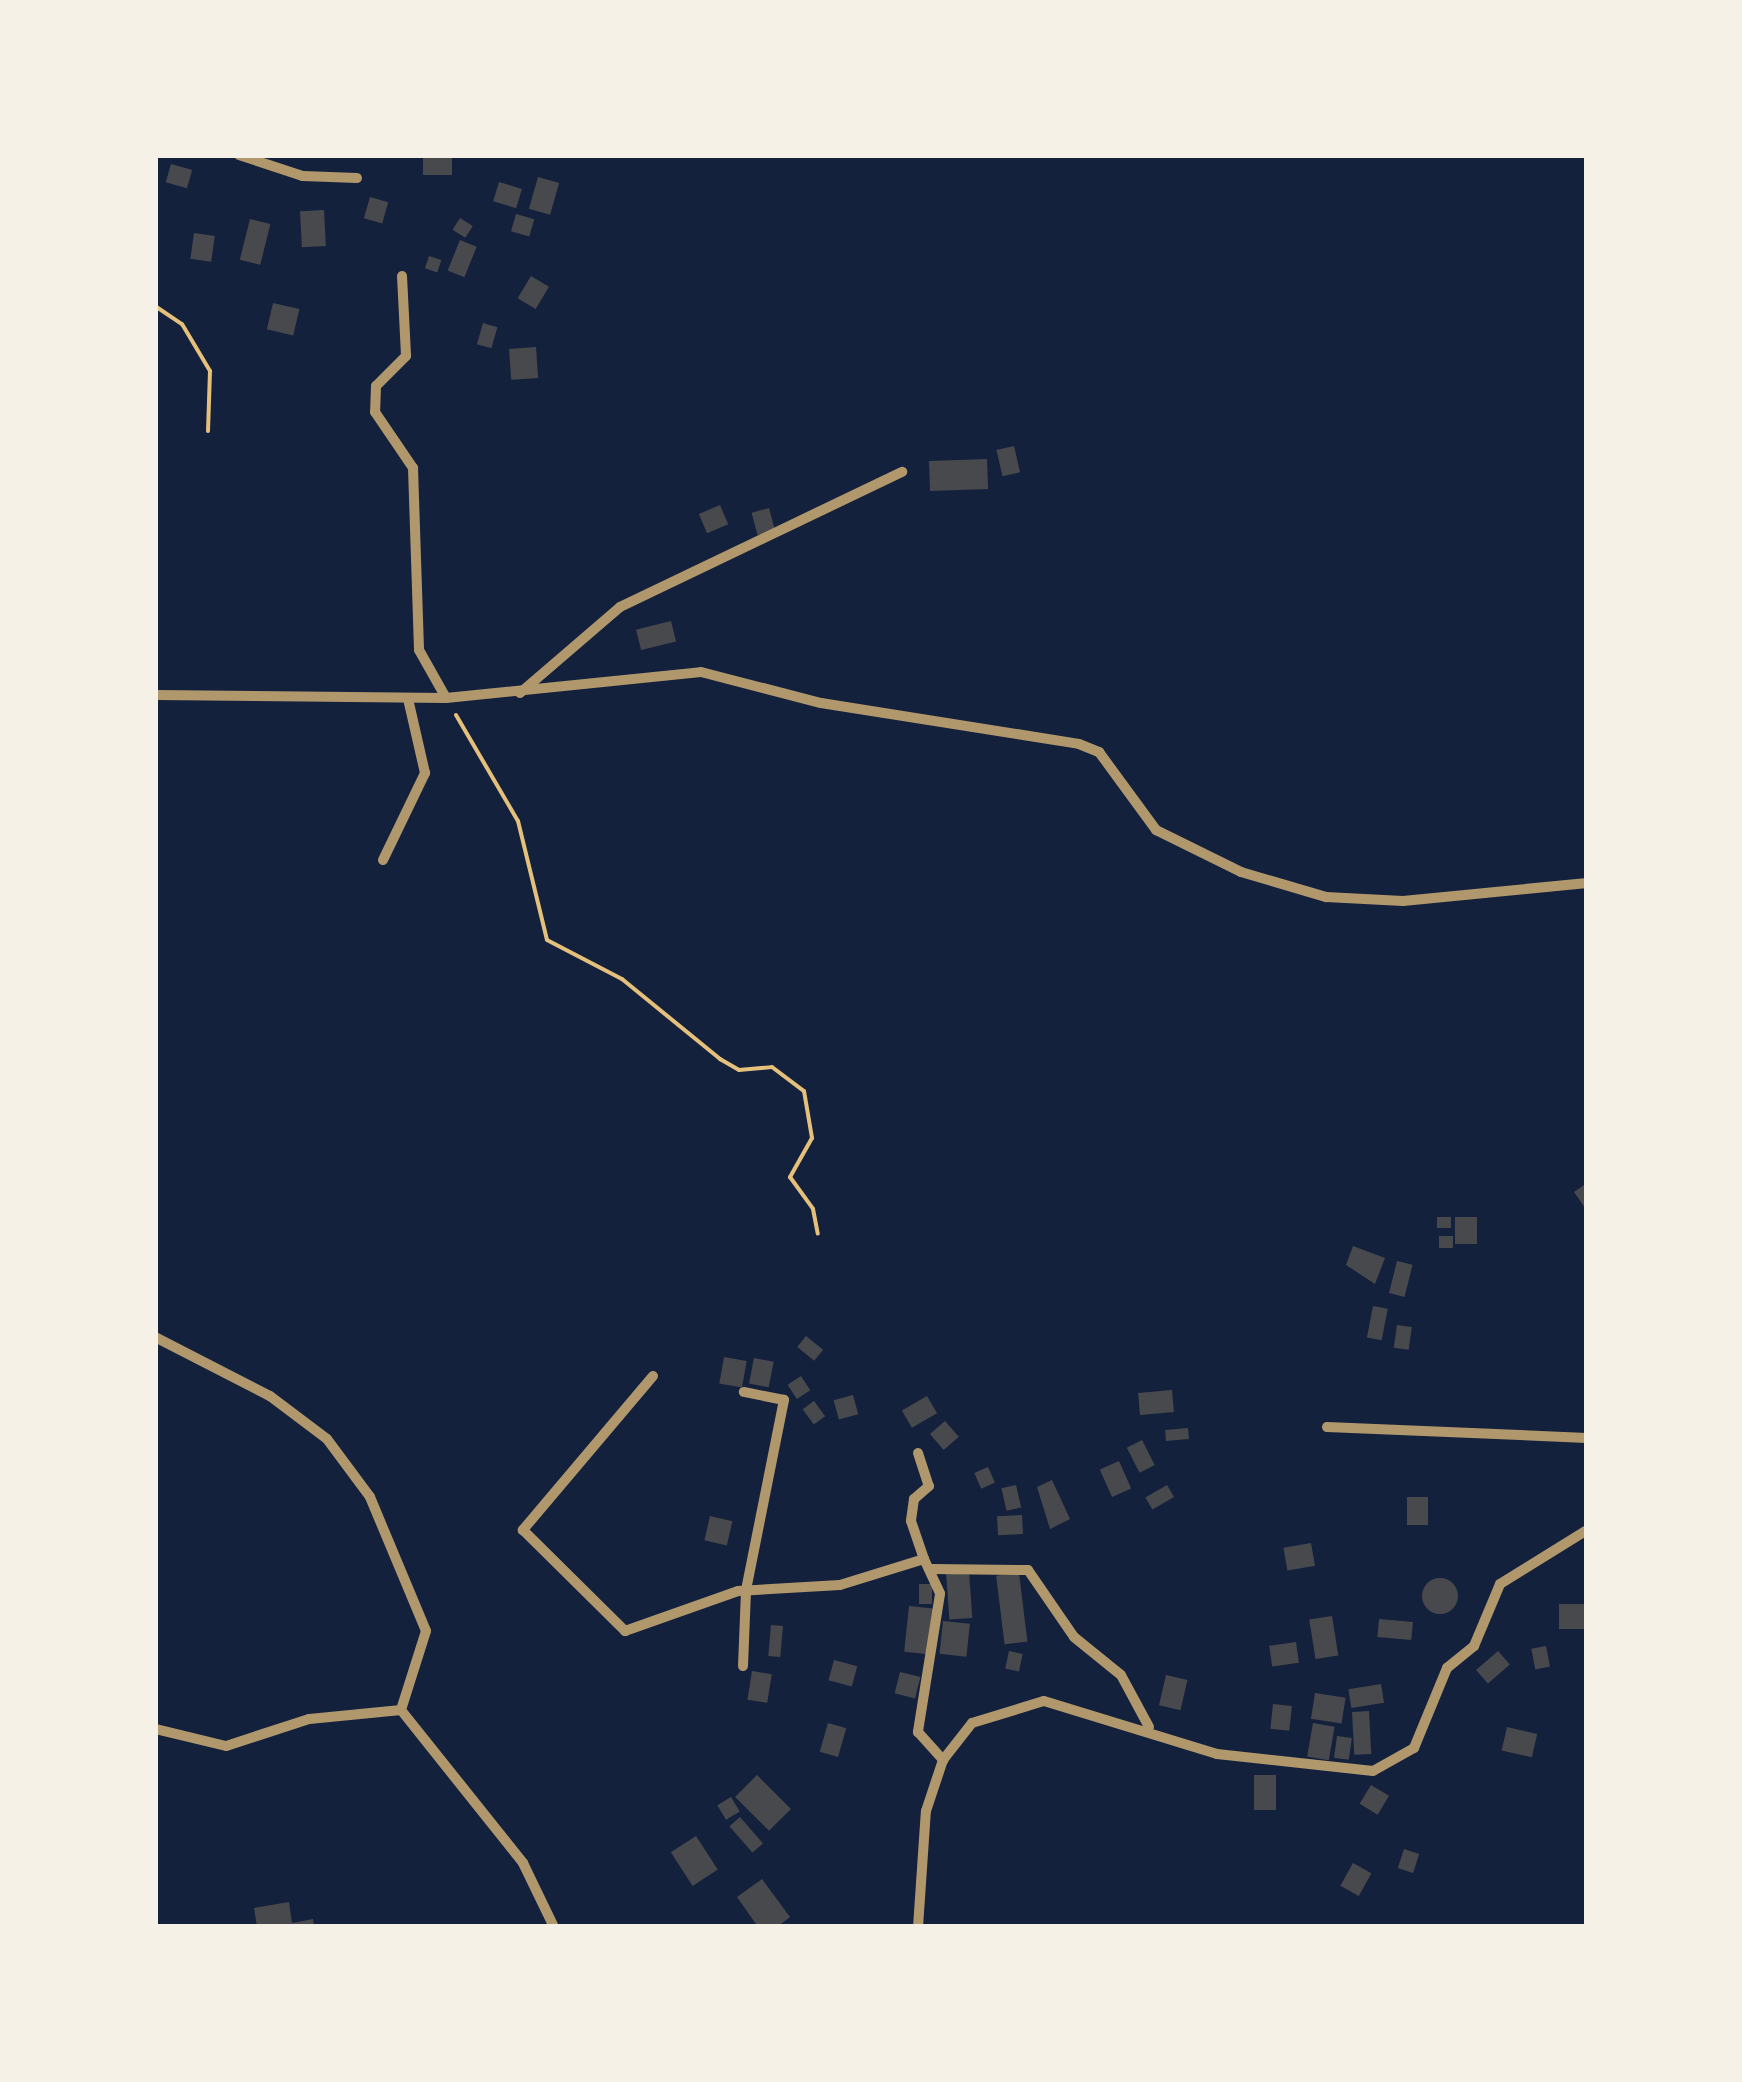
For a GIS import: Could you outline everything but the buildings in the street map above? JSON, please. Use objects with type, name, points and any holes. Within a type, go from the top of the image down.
[{"type":"street","points":[[238,155],[303,176],[357,178]]},
{"type":"street","points":[[402,276],[406,356],[376,386],[375,412],[413,468],[418,650],[446,698]]},
{"type":"street","points":[[519,693],[620,607],[902,472]]},
{"type":"street","points":[[155,694],[446,698],[701,672],[821,703],[1079,744],[1099,752],[1156,830],[1240,872],[1326,897],[1403,901],[1587,883]]},
{"type":"street","points":[[383,860],[425,772],[408,699]]},
{"type":"street","points":[[155,1336],[270,1396],[328,1439],[370,1497],[426,1631],[401,1710]]},
{"type":"street","points":[[653,1376],[523,1530],[626,1631],[746,1590],[840,1585],[924,1559]]},
{"type":"street","points":[[743,1666],[746,1590],[784,1400],[744,1392]]},
{"type":"street","points":[[1327,1427],[1587,1438]]},
{"type":"street","points":[[918,1453],[930,1486],[914,1498],[911,1521],[940,1594],[918,1732],[943,1760]]},
{"type":"street","points":[[918,1927],[920,1848],[943,1760],[972,1723],[1027,1704],[1149,1727],[1217,1754],[1373,1771],[1414,1748],[1447,1668],[1474,1646],[1500,1584],[1587,1530]]},
{"type":"street","points":[[932,1569],[1028,1570],[1074,1636],[1122,1676],[1149,1727]]},
{"type":"street","points":[[155,1730],[226,1746],[308,1719],[401,1710]]},
{"type":"street","points":[[401,1710],[523,1863],[554,1927]]},
{"type":"path","points":[[155,306],[182,324],[210,371],[208,431]]},
{"type":"path","points":[[446,698],[518,821],[547,940],[622,979],[720,1059],[739,1070],[772,1067],[804,1092],[812,1138],[790,1177],[814,1208],[818,1234]]}]
